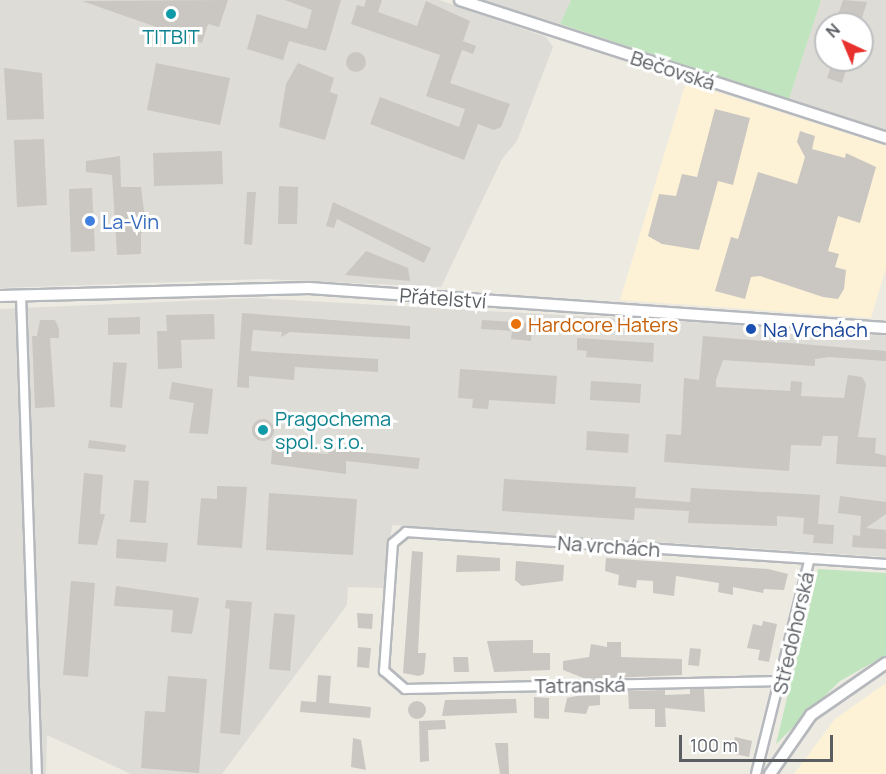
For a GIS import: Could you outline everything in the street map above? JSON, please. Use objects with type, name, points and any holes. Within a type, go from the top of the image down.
[{"type":"main road","name":"Bečovská","points":[[460,0],[886,138]]},
{"type":"main road","name":"Přátelství","points":[[0,296],[309,288],[886,327]]},
{"type":"main road","points":[[770,774],[812,715],[886,663]]},
{"type":"street","points":[[21,295],[37,774]]},
{"type":"street","name":"Na vrchách","points":[[384,671],[387,600],[393,543],[406,532],[809,561],[886,564]]},
{"type":"street","name":"Středohorská","points":[[756,774],[783,681],[809,561]]},
{"type":"street","name":"Tatranská","points":[[384,671],[405,689],[783,681]]},
{"type":"shaded area","points":[[0,0],[439,0],[546,37],[553,47],[517,141],[502,159],[441,287],[264,279],[0,288]]},
{"type":"shaded area","points":[[479,0],[571,0],[560,24]]},
{"type":"shaded area","points":[[821,0],[886,0],[886,131],[789,99],[814,22],[814,72],[874,72],[874,12],[817,12]]},
{"type":"shaded area","points":[[686,82],[886,146],[886,268],[871,318],[620,300]]},
{"type":"shaded area","points":[[253,298],[886,333],[886,557],[392,525],[384,588],[348,587],[347,605],[222,774],[131,774],[47,735],[46,774],[0,774],[0,309]]},
{"type":"shaded area","points":[[886,683],[886,774],[794,774],[835,719]]},
{"type":"green space","points":[[571,0],[821,0],[817,12],[814,12],[814,22],[789,99],[560,24]]},
{"type":"green space","points":[[818,569],[886,573],[886,655],[840,681],[776,744]]},
{"type":"building","name":"TITBIT","points":[[228,0],[219,27],[208,24],[202,43],[82,1]]},
{"type":"building","points":[[285,0],[341,0],[326,51],[289,41],[283,60],[247,49],[257,14],[307,29],[312,10]]},
{"type":"building","points":[[366,0],[382,0],[378,12],[417,26],[426,1],[470,21],[463,41],[476,46],[473,54],[462,50],[450,83],[510,104],[501,127],[494,130],[478,124],[464,160],[370,124],[380,97],[459,127],[465,109],[426,96],[440,55],[351,24],[357,5],[364,7]]},
{"type":"building","points":[[843,0],[867,2],[864,12],[839,12]]},
{"type":"building","points":[[352,52],[360,52],[366,58],[366,66],[360,72],[352,72],[346,66],[346,58]]},
{"type":"building","points":[[156,63],[230,78],[220,125],[147,110]]},
{"type":"building","points":[[298,63],[334,78],[330,92],[338,95],[325,140],[279,127],[286,84]]},
{"type":"building","points":[[4,68],[42,73],[44,119],[7,120]]},
{"type":"building","points":[[829,72],[845,72],[842,83],[827,78]]},
{"type":"building","points":[[715,109],[750,118],[733,185],[718,181],[699,250],[662,244],[648,236],[659,194],[676,196],[682,174],[697,177]]},
{"type":"building","points":[[800,131],[815,136],[812,149],[845,158],[846,153],[876,167],[860,223],[838,216],[828,251],[839,254],[835,267],[846,270],[844,289],[838,299],[823,297],[760,276],[751,277],[745,299],[715,291],[731,237],[738,239],[758,172],[797,184],[805,157],[797,142]]},
{"type":"building","points":[[44,139],[47,205],[17,207],[14,140]]},
{"type":"building","points":[[222,151],[223,184],[154,186],[153,153]]},
{"type":"building","points":[[120,156],[121,187],[141,187],[146,226],[141,234],[141,254],[117,255],[112,175],[86,172],[86,161]]},
{"type":"building","points":[[279,186],[298,187],[297,224],[278,224]]},
{"type":"building","points":[[92,188],[95,251],[71,252],[69,189]]},
{"type":"building","points":[[247,192],[256,192],[252,245],[244,244]]},
{"type":"building","points":[[333,202],[431,248],[424,263],[337,219],[334,228],[326,226]]},
{"type":"building","points":[[366,251],[408,268],[410,281],[345,275]]},
{"type":"building","points":[[242,313],[410,326],[410,339],[290,332],[281,337],[282,332],[253,330],[251,351],[378,359],[378,372],[295,367],[294,380],[249,376],[249,388],[237,387]]},
{"type":"building","points":[[214,314],[215,339],[181,340],[182,368],[158,369],[157,331],[167,331],[166,315]]},
{"type":"building","points":[[140,317],[140,334],[108,335],[108,318]]},
{"type":"building","points":[[40,320],[55,320],[59,329],[59,338],[50,338],[55,407],[35,408],[32,336],[37,336]]},
{"type":"building","points":[[482,320],[532,323],[531,341],[511,339],[512,331],[481,329]]},
{"type":"building","points":[[703,336],[886,351],[886,361],[829,357],[815,359],[815,366],[723,360],[716,387],[790,391],[791,381],[802,382],[801,396],[844,398],[848,375],[862,377],[866,384],[858,437],[876,438],[875,453],[886,456],[886,467],[836,464],[838,436],[823,436],[821,446],[791,445],[789,471],[664,462],[666,434],[681,435],[684,378],[699,380]]},
{"type":"building","points":[[577,338],[654,343],[653,362],[586,357],[587,351],[577,350]]},
{"type":"building","points":[[113,362],[127,363],[122,408],[110,407]]},
{"type":"building","points":[[460,369],[557,376],[555,404],[489,400],[488,409],[472,408],[473,399],[458,398]]},
{"type":"building","points":[[591,381],[641,384],[640,403],[590,400]]},
{"type":"building","points":[[172,382],[213,389],[208,434],[189,433],[194,403],[169,399]]},
{"type":"building","name":"Pragochema spol. s r.o.","points":[[259,419],[267,419],[274,426],[274,434],[267,441],[259,441],[252,434],[252,426]]},
{"type":"building","points":[[587,431],[629,434],[628,453],[586,450]]},
{"type":"building","points":[[89,440],[126,445],[125,452],[88,448]]},
{"type":"building","points":[[329,449],[420,458],[418,469],[346,461],[346,474],[271,464],[272,450],[328,454]]},
{"type":"building","points":[[84,473],[103,475],[100,514],[105,514],[97,545],[78,544]]},
{"type":"building","points":[[504,479],[636,487],[635,498],[690,502],[691,488],[820,495],[818,524],[834,525],[833,544],[813,543],[814,535],[803,534],[804,518],[777,516],[777,526],[688,523],[689,511],[635,508],[634,520],[502,511]]},
{"type":"building","points":[[134,480],[149,481],[146,523],[130,522]]},
{"type":"building","points":[[217,486],[247,487],[242,548],[197,545],[201,498],[217,499]]},
{"type":"building","points":[[269,493],[357,499],[353,555],[266,550]]},
{"type":"building","points":[[840,496],[886,502],[886,514],[866,528],[886,530],[886,549],[852,547],[853,535],[860,536],[861,516],[838,513]]},
{"type":"building","points":[[117,539],[168,543],[166,562],[116,558]]},
{"type":"building","points":[[412,551],[423,552],[418,653],[426,653],[424,674],[419,676],[403,673]]},
{"type":"building","points":[[457,555],[500,558],[500,571],[456,572]]},
{"type":"building","points":[[606,558],[768,569],[788,574],[784,590],[764,589],[763,593],[733,587],[733,595],[718,592],[719,583],[676,576],[674,596],[653,593],[653,581],[637,580],[636,588],[618,585],[619,575],[605,571]]},
{"type":"building","points":[[516,561],[564,565],[563,581],[522,586],[515,580]]},
{"type":"building","points":[[71,581],[95,583],[88,677],[63,675]]},
{"type":"building","points":[[116,586],[199,598],[192,634],[171,632],[173,610],[114,606]]},
{"type":"building","points":[[226,600],[252,602],[240,735],[220,733],[230,609],[225,608]]},
{"type":"building","points":[[274,613],[295,615],[290,671],[269,669]]},
{"type":"building","points":[[357,613],[373,614],[372,629],[358,628]]},
{"type":"building","points":[[763,621],[777,624],[769,662],[758,660],[760,650],[747,648],[753,624],[762,626]]},
{"type":"building","points":[[533,640],[533,653],[550,653],[550,670],[494,672],[487,641]]},
{"type":"building","points":[[607,642],[621,642],[621,657],[682,659],[682,675],[586,679],[563,670],[563,661],[589,657],[591,644],[607,647]]},
{"type":"building","points":[[358,647],[371,648],[369,668],[357,667]]},
{"type":"building","points":[[690,648],[701,649],[699,666],[688,665]]},
{"type":"building","points":[[453,657],[468,657],[469,672],[454,672]]},
{"type":"building","points":[[318,675],[331,676],[329,703],[371,707],[370,718],[300,712],[301,701],[316,702]]},
{"type":"building","points":[[168,676],[207,679],[199,773],[141,768],[145,711],[165,712]]},
{"type":"building","points":[[690,689],[704,689],[705,712],[665,708],[666,727],[655,727],[655,709],[629,709],[628,691],[665,690],[665,695],[690,694]]},
{"type":"building","points":[[600,691],[600,705],[589,706],[586,714],[564,712],[567,698]]},
{"type":"building","points":[[534,697],[549,698],[549,719],[534,718]]},
{"type":"building","points":[[516,699],[517,713],[442,716],[445,700]]},
{"type":"building","points":[[417,701],[423,704],[426,710],[423,716],[417,719],[411,716],[408,710],[411,704]]},
{"type":"building","points":[[445,720],[446,729],[428,730],[429,761],[420,762],[419,721]]},
{"type":"building","points":[[735,737],[752,741],[749,757],[731,753]]},
{"type":"building","points":[[353,738],[361,740],[366,770],[351,767]]},
{"type":"building","points":[[495,743],[508,743],[509,774],[500,774]]},
{"type":"place","name":"TITBIT","points":[[171,14]]},
{"type":"place","name":"La-Vin","points":[[90,221]]},
{"type":"place","name":"Hardcore Haters","points":[[516,324]]},
{"type":"place","name":"Na Vrchách","points":[[751,329]]},
{"type":"place","name":"Pragochema spol. s r.o.","points":[[263,430]]}]
